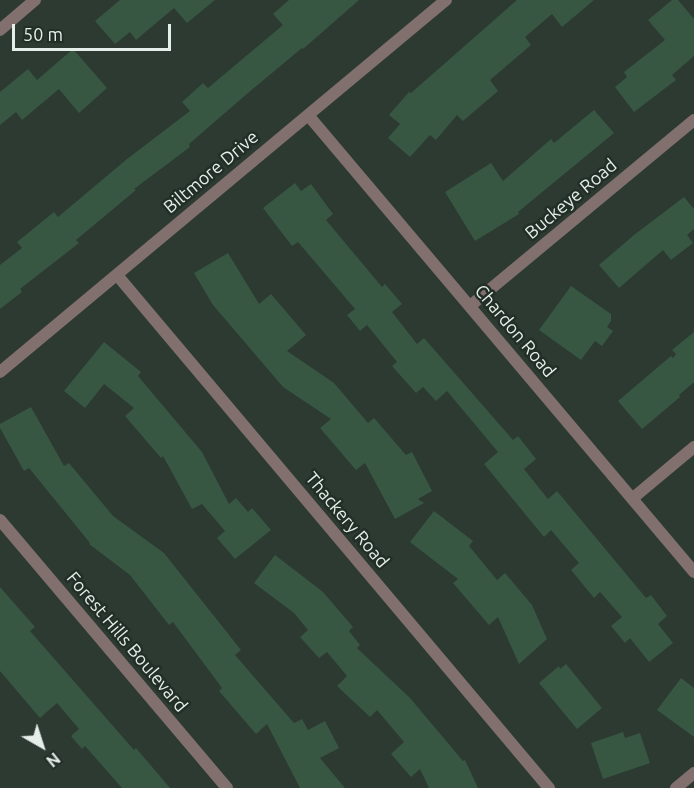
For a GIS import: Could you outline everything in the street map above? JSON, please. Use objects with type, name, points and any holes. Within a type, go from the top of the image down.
[{"type":"street","points":[[0,30],[35,0]]},
{"type":"street","name":"Biltmore Drive","points":[[0,372],[446,0]]},
{"type":"street","name":"Chardon Road","points":[[308,115],[694,572]]},
{"type":"street","name":"Buckeye Road","points":[[470,306],[694,120]]},
{"type":"street","name":"Thackery Road","points":[[117,275],[549,788]]},
{"type":"street","points":[[633,498],[694,447]]},
{"type":"street","name":"Forest Hills Boulevard","points":[[0,520],[227,788]]},
{"type":"street","points":[[676,788],[694,773]]},
{"type":"building","points":[[120,0],[215,0],[187,23],[174,8],[136,40],[130,32],[115,44],[95,21]]},
{"type":"building","points":[[289,0],[359,0],[189,144],[190,147],[134,189],[136,190],[76,240],[79,243],[20,289],[22,292],[0,309],[0,265],[22,248],[17,242],[54,212],[58,217],[127,159],[190,111],[182,102],[203,83],[208,88],[283,25],[273,14]]},
{"type":"building","points":[[517,0],[594,0],[562,27],[552,14],[525,37],[531,45],[490,80],[498,91],[463,121],[457,115],[436,140],[430,135],[410,157],[388,138],[400,124],[389,115],[409,92],[411,93]]},
{"type":"building","points":[[672,0],[678,0],[694,19],[694,56],[672,75],[676,80],[634,112],[615,87],[627,77],[624,72],[665,40],[648,20]]},
{"type":"building","points":[[73,49],[107,88],[79,113],[59,89],[22,120],[16,112],[0,125],[0,92],[28,69],[37,80]]},
{"type":"building","points":[[594,110],[614,133],[518,212],[519,214],[475,241],[445,192],[491,163],[503,181],[551,139],[554,143]]},
{"type":"building","points":[[295,183],[301,191],[311,184],[333,214],[326,220],[382,287],[385,284],[402,304],[392,312],[417,344],[424,338],[513,440],[518,436],[536,459],[524,469],[548,499],[557,491],[646,598],[651,595],[667,616],[658,624],[673,643],[649,662],[630,638],[625,643],[611,626],[622,617],[600,592],[594,598],[571,570],[579,563],[551,530],[544,537],[484,464],[498,452],[447,391],[436,401],[423,387],[416,393],[392,366],[397,362],[367,325],[360,331],[347,315],[355,309],[298,242],[292,246],[263,208]]},
{"type":"building","points":[[684,197],[694,209],[694,229],[687,235],[693,243],[671,260],[663,250],[619,288],[599,265]]},
{"type":"building","points":[[228,253],[259,304],[271,294],[306,335],[287,351],[334,383],[368,423],[374,418],[406,455],[412,452],[432,491],[418,499],[424,503],[395,519],[365,463],[356,470],[320,428],[331,419],[283,387],[213,305],[194,273]]},
{"type":"building","points":[[571,286],[611,314],[611,321],[607,327],[613,331],[602,346],[595,341],[581,360],[539,330]]},
{"type":"building","points":[[694,332],[694,382],[642,429],[618,401],[671,356],[673,358],[676,354],[672,350]]},
{"type":"building","points":[[104,342],[141,372],[138,376],[202,452],[229,504],[236,498],[248,512],[252,508],[271,530],[235,559],[217,538],[225,531],[202,504],[192,509],[163,456],[161,458],[125,416],[134,408],[104,384],[85,408],[64,391]]},
{"type":"building","points":[[31,407],[64,466],[69,463],[113,516],[164,553],[241,650],[235,655],[294,723],[302,719],[308,730],[325,721],[339,748],[320,758],[345,788],[300,788],[267,724],[256,734],[219,691],[222,688],[173,622],[169,625],[130,575],[89,544],[29,468],[24,471],[0,428],[0,424]]},
{"type":"building","points":[[434,511],[473,541],[469,546],[497,580],[505,573],[532,605],[547,639],[519,664],[498,617],[489,625],[453,583],[458,579],[410,542]]},
{"type":"building","points":[[275,555],[323,592],[353,627],[349,631],[360,645],[357,648],[410,698],[463,761],[465,760],[478,788],[429,788],[420,769],[411,777],[391,754],[404,742],[377,710],[370,717],[337,686],[347,676],[327,652],[319,658],[300,637],[308,630],[294,613],[254,583]]},
{"type":"building","points":[[0,587],[35,627],[30,631],[170,788],[122,788],[85,746],[82,749],[71,736],[79,729],[57,703],[40,718],[0,671]]},
{"type":"building","points":[[566,664],[602,708],[577,729],[539,683],[559,666],[560,669]]},
{"type":"building","points":[[681,678],[694,688],[694,737],[657,710]]},
{"type":"building","points":[[623,732],[625,738],[640,733],[650,763],[603,779],[591,743]]}]
